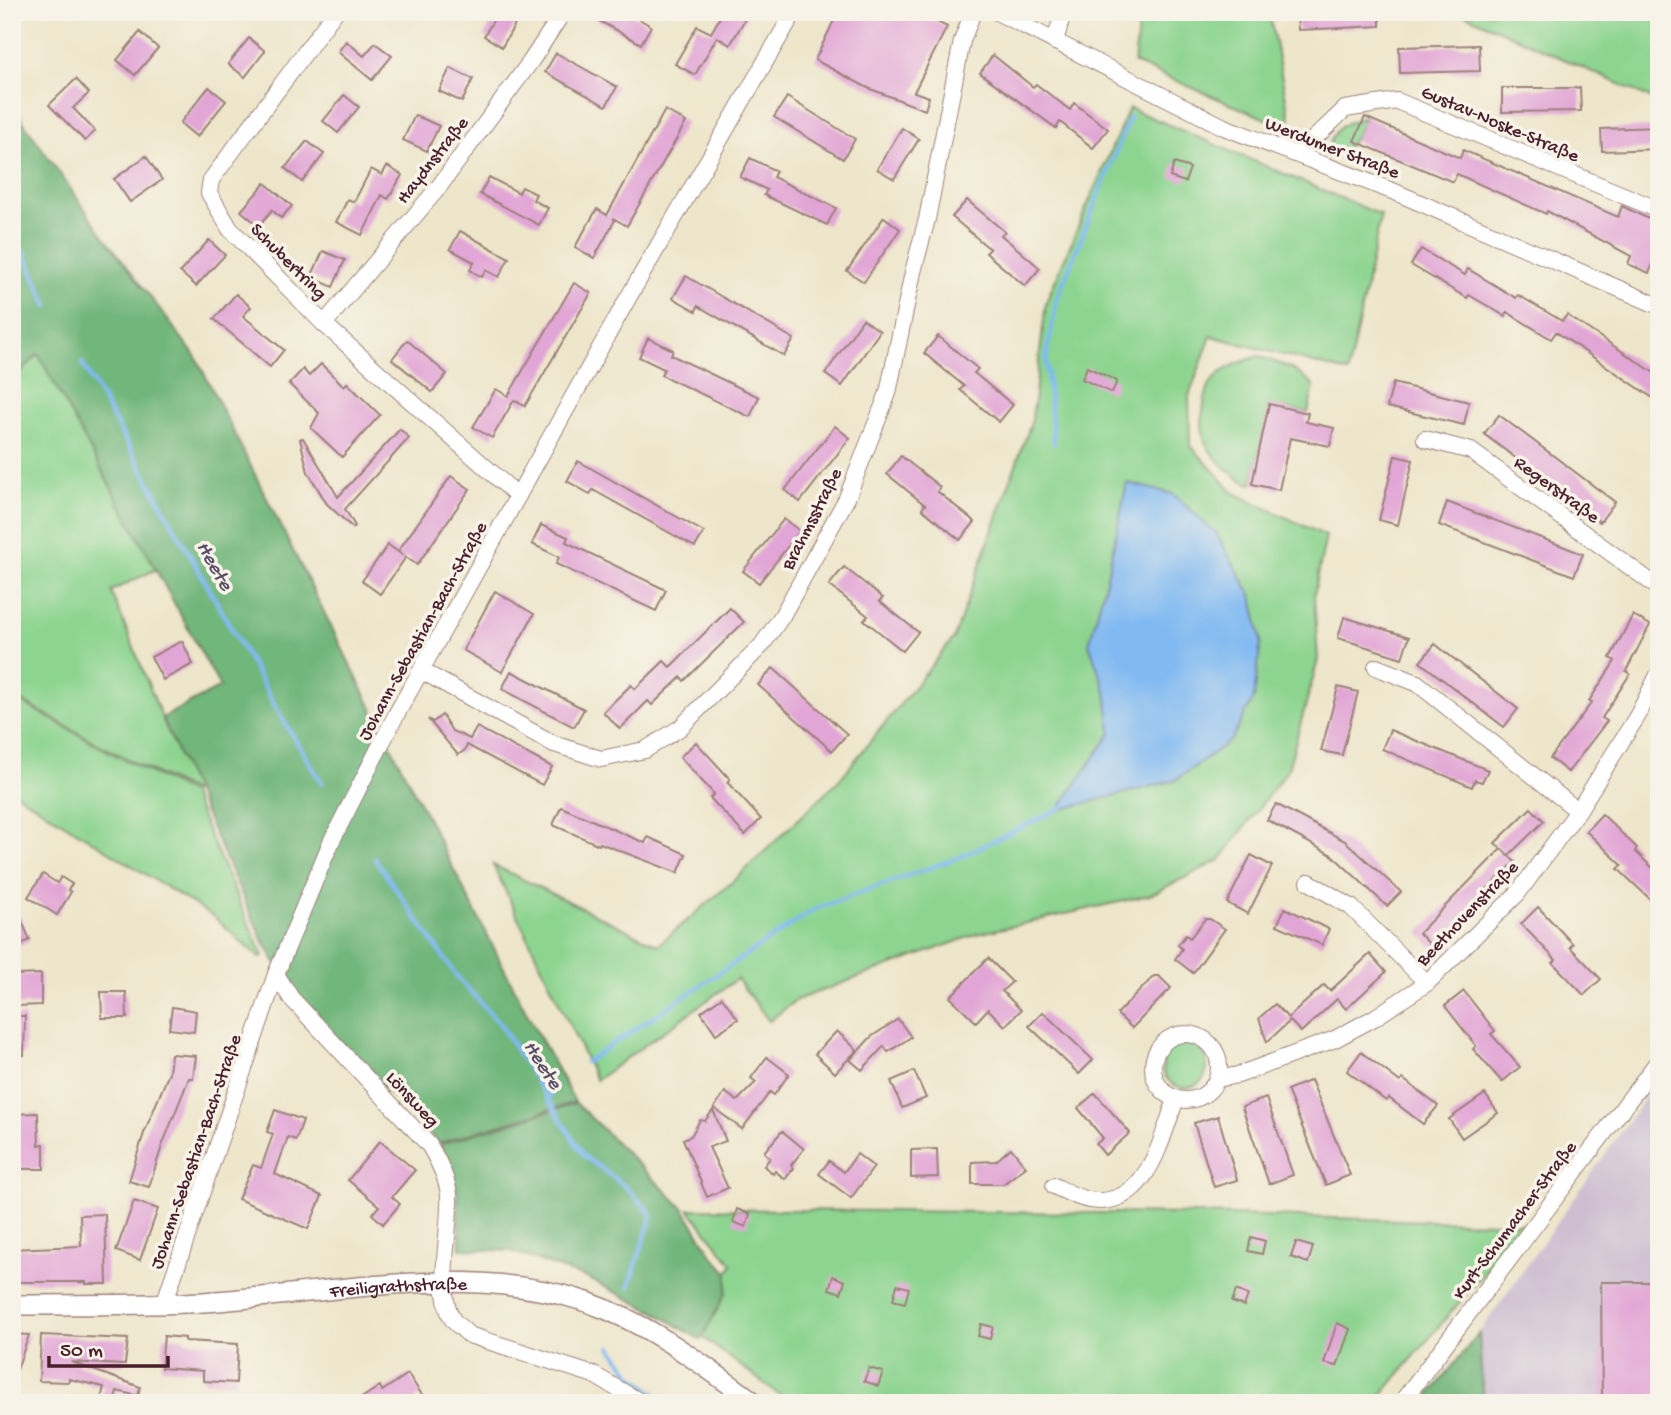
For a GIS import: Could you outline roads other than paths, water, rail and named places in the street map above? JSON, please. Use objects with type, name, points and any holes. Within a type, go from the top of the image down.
[{"type":"main road","name":"Freiligrathstraße","points":[[12,1305],[164,1304],[444,1282],[489,1283],[542,1290],[626,1317],[693,1357],[755,1403]]},
{"type":"street","name":"Schubertring","points":[[335,12],[216,172],[211,180],[209,193],[230,229],[324,324],[518,496]]},
{"type":"street","name":"Haydnstraße","points":[[324,324],[438,188],[531,61],[563,12]]},
{"type":"street","name":"Johann-Sebastian-Bach-Straße","points":[[164,1304],[276,974],[331,842],[396,715],[628,298],[794,12]]},
{"type":"street","name":"Brahmsstraße","points":[[422,671],[554,744],[601,759],[645,750],[680,728],[762,645],[782,616],[847,498],[888,393],[927,219],[961,41],[973,12]]},
{"type":"street","name":"Werdumer Straße","points":[[997,12],[1224,127],[1395,192],[1659,306]]},
{"type":"street","points":[[1055,42],[1063,12]]},
{"type":"street","name":"Gustav-Noske-Straße","points":[[1298,154],[1345,109],[1397,101],[1659,210]]},
{"type":"street","name":"Regerstraße","points":[[1425,439],[1471,451],[1659,587]]},
{"type":"street","points":[[1376,667],[1417,683],[1578,811]]},
{"type":"street","name":"Beethovenstraße","points":[[1176,1098],[1196,1099],[1212,1088],[1217,1079],[1238,1075],[1335,1039],[1374,1018],[1427,983],[1518,893],[1578,811],[1638,715],[1659,673]]},
{"type":"street","points":[[1309,881],[1351,906],[1427,983]]},
{"type":"street","name":"Lönsweg","points":[[276,974],[291,998],[429,1145],[441,1166],[449,1193],[445,1300],[453,1320],[469,1335],[493,1345],[594,1375],[642,1403]]},
{"type":"street","points":[[1054,1186],[1089,1200],[1110,1200],[1130,1192],[1142,1181],[1152,1164],[1176,1098],[1159,1086],[1153,1065],[1159,1047],[1174,1036],[1195,1035],[1205,1039],[1213,1047],[1220,1068],[1217,1079]]},
{"type":"street","name":"Kurt-Schumacher-Straße","points":[[1401,1403],[1659,1060]]},
{"type":"water","points":[[1127,483],[1173,494],[1216,533],[1252,596],[1261,641],[1254,698],[1231,740],[1176,780],[1063,809],[1060,807],[1111,733],[1106,692],[1089,644]]},
{"type":"waterway","points":[[1054,444],[1046,359],[1057,298],[1130,117]]},
{"type":"waterway","name":"Heete","points":[[12,236],[25,255],[48,306]]},
{"type":"waterway","name":"Heete","points":[[82,363],[283,720],[322,783]]},
{"type":"waterway","points":[[586,1062],[815,909],[960,857],[1061,808]]},
{"type":"waterway","name":"Heete","points":[[375,859],[458,978],[500,1024],[584,1156],[626,1187],[652,1215],[629,1287]]},
{"type":"waterway","points":[[548,1099],[554,1086]]},
{"type":"waterway","name":"Heete","points":[[611,1347],[632,1375],[666,1403]]}]
